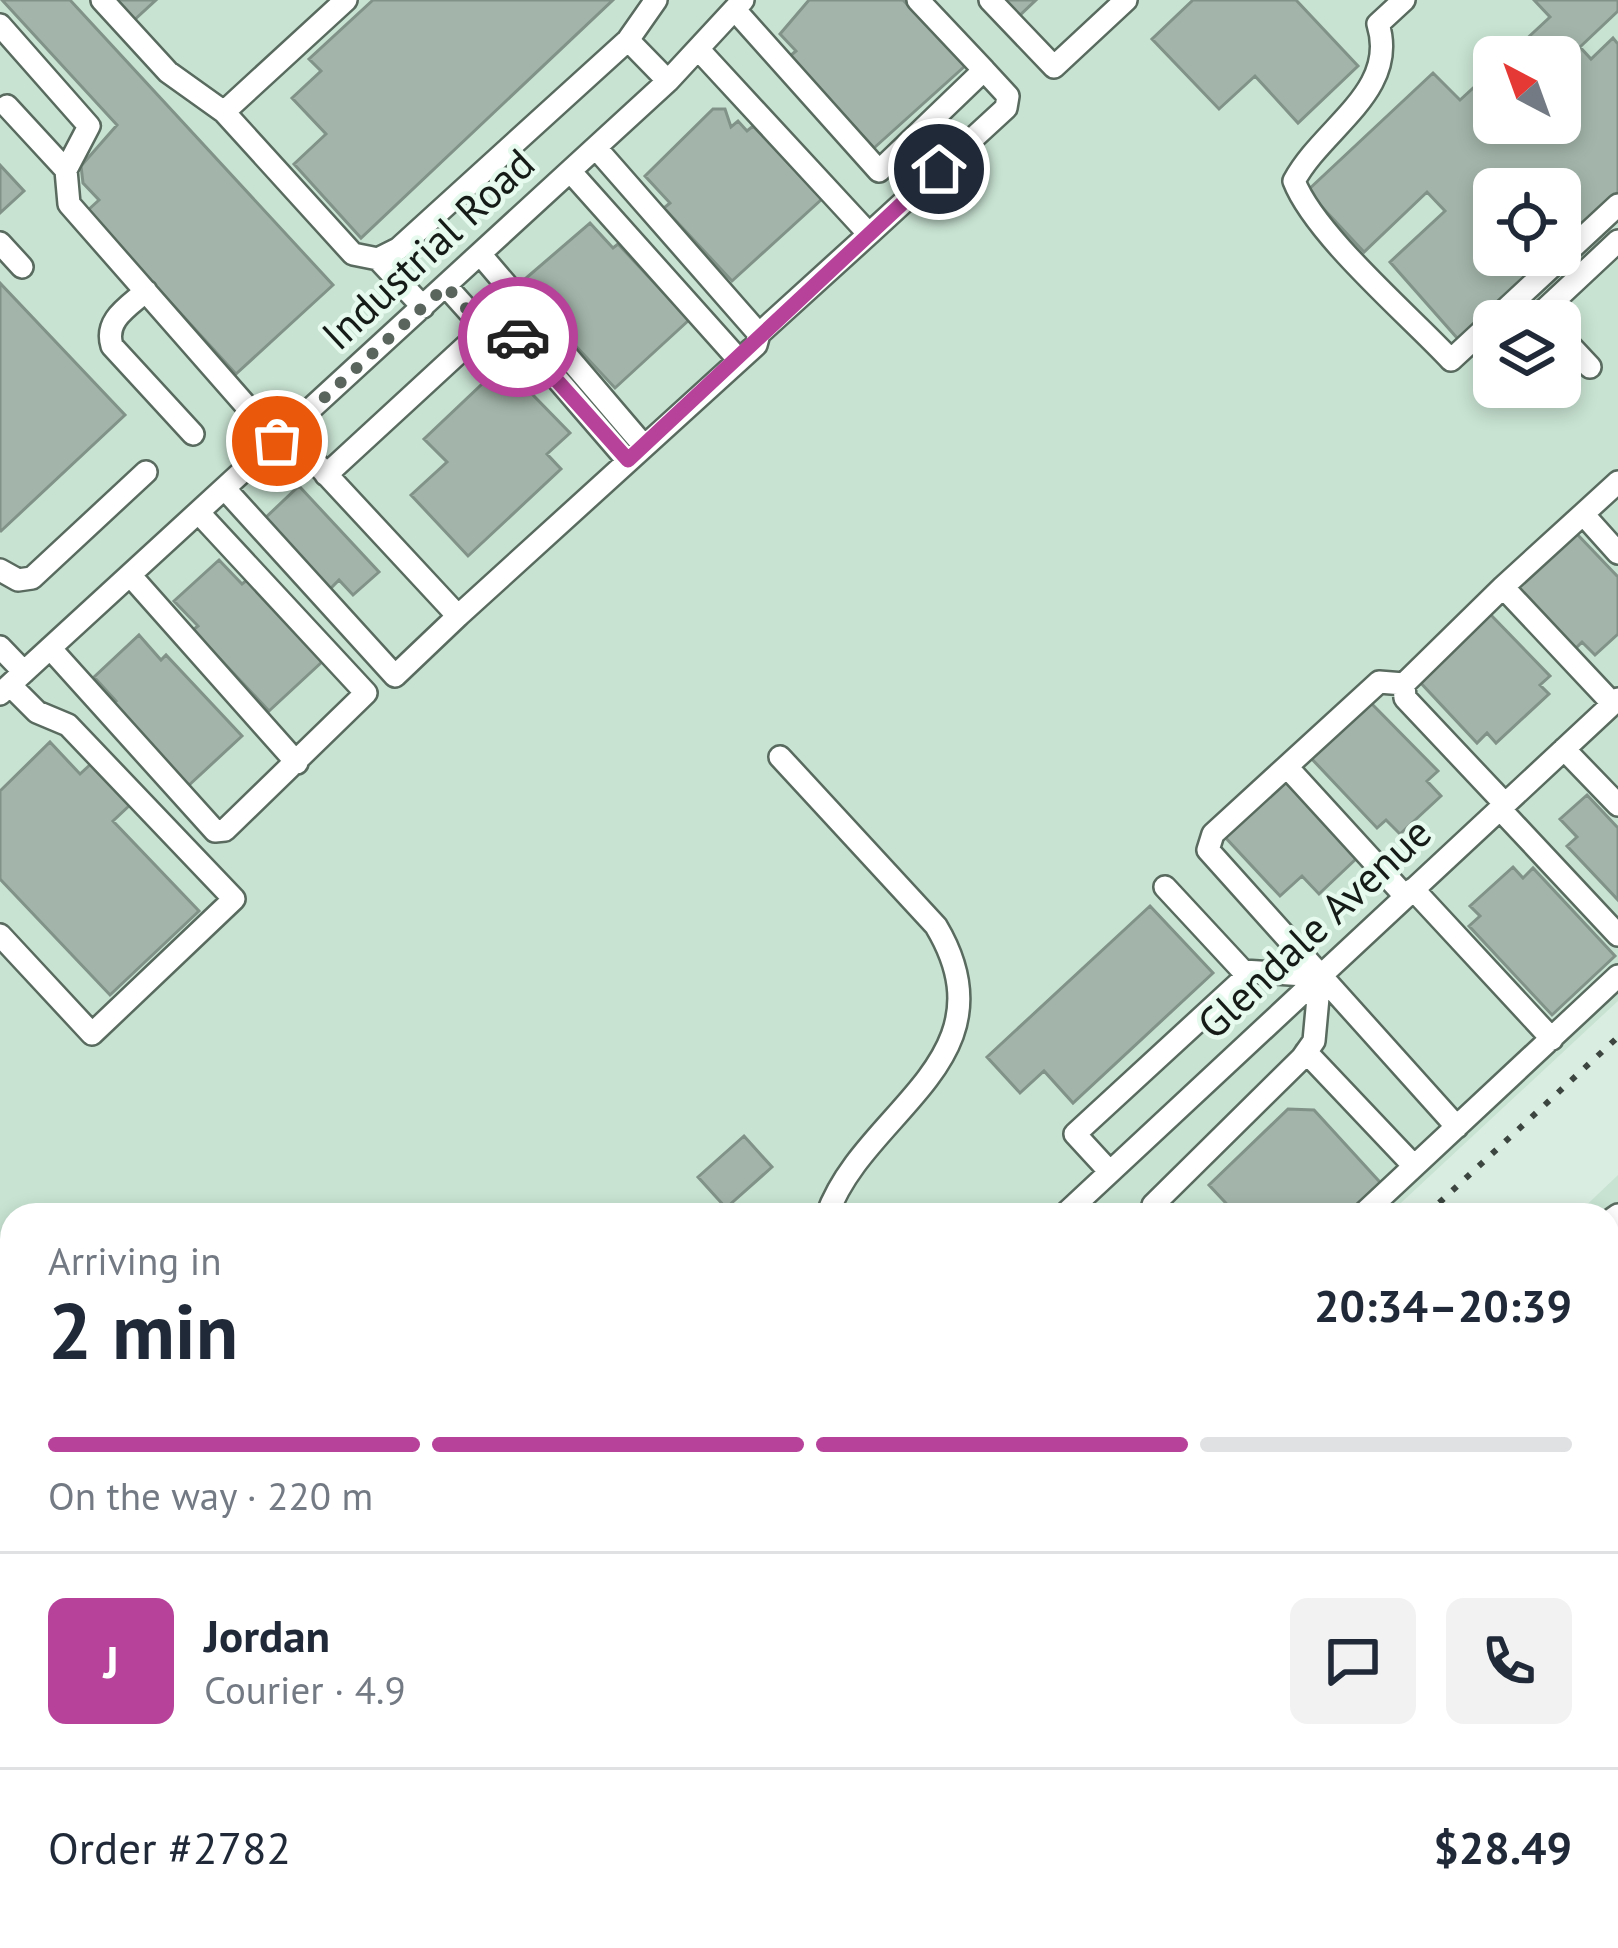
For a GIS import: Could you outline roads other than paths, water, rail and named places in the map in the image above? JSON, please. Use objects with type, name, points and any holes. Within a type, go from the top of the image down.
[{"type":"street","points":[[102,0],[168,72],[224,112],[353,254],[378,259],[423,307]]},
{"type":"street","points":[[224,112],[346,0]]},
{"type":"street","points":[[378,259],[398,250],[628,40],[656,0]]},
{"type":"street","points":[[225,489],[395,676],[1006,108],[1008,96],[918,0]]},
{"type":"street","points":[[990,0],[1054,68],[1126,0]]},
{"type":"street","points":[[1404,0],[1378,24],[1384,66],[1369,91],[1307,157],[1294,181],[1302,201],[1324,227],[1450,360],[1618,205]]},
{"type":"street","points":[[739,5],[905,200]]},
{"type":"street","name":"Industrial Road","points":[[11,684],[668,81],[739,5]]},
{"type":"street","points":[[0,25],[88,127],[66,170],[70,204],[282,436],[326,475],[458,616]]},
{"type":"street","points":[[628,40],[668,81]]},
{"type":"street","points":[[699,50],[869,233]]},
{"type":"street","points":[[879,171],[984,70]]},
{"type":"street","points":[[7,106],[66,170]]},
{"type":"street","points":[[596,148],[759,334]]},
{"type":"street","points":[[570,171],[739,360]]},
{"type":"street","points":[[1555,300],[1618,241]]},
{"type":"street","points":[[0,244],[22,267]]},
{"type":"street","points":[[480,254],[636,453]]},
{"type":"street","points":[[446,286],[482,326],[527,344],[636,453]]},
{"type":"street","points":[[146,291],[112,321],[108,333],[112,346],[194,434]]},
{"type":"street","points":[[326,475],[482,326]]},
{"type":"street","points":[[1581,357],[1590,367]]},
{"type":"street","points":[[0,569],[18,580],[32,578],[146,472]]},
{"type":"street","points":[[1457,1127],[1208,850],[1213,834],[1378,682],[1404,684],[1618,482]]},
{"type":"street","points":[[50,649],[215,831],[225,830],[366,692],[199,512]]},
{"type":"street","points":[[1583,514],[1618,553]]},
{"type":"street","points":[[130,575],[297,763]]},
{"type":"street","points":[[1503,587],[1616,702]]},
{"type":"street","points":[[0,647],[11,684],[38,712],[68,725],[234,899],[92,1034],[0,935]]},
{"type":"street","points":[[1404,684],[1405,698],[1618,935]]},
{"type":"street","name":"Glendale Avenue","points":[[1078,1203],[1616,702]]},
{"type":"street","points":[[1564,749],[1618,805]]},
{"type":"street","points":[[780,757],[936,926],[952,953],[961,988],[959,1021],[944,1049],[906,1109],[831,1203]]},
{"type":"street","points":[[1287,767],[1552,1039]]},
{"type":"street","points":[[1165,887],[1222,951],[1250,973],[1320,976]]},
{"type":"street","points":[[1110,1172],[1075,1134],[1250,973]]},
{"type":"street","points":[[1155,1203],[1314,1041],[1320,976]]},
{"type":"street","points":[[1375,1203],[1618,976]]},
{"type":"street","points":[[1306,1052],[1414,1166]]},
{"type":"railway","points":[[1439,1203],[1618,1037]]}]
